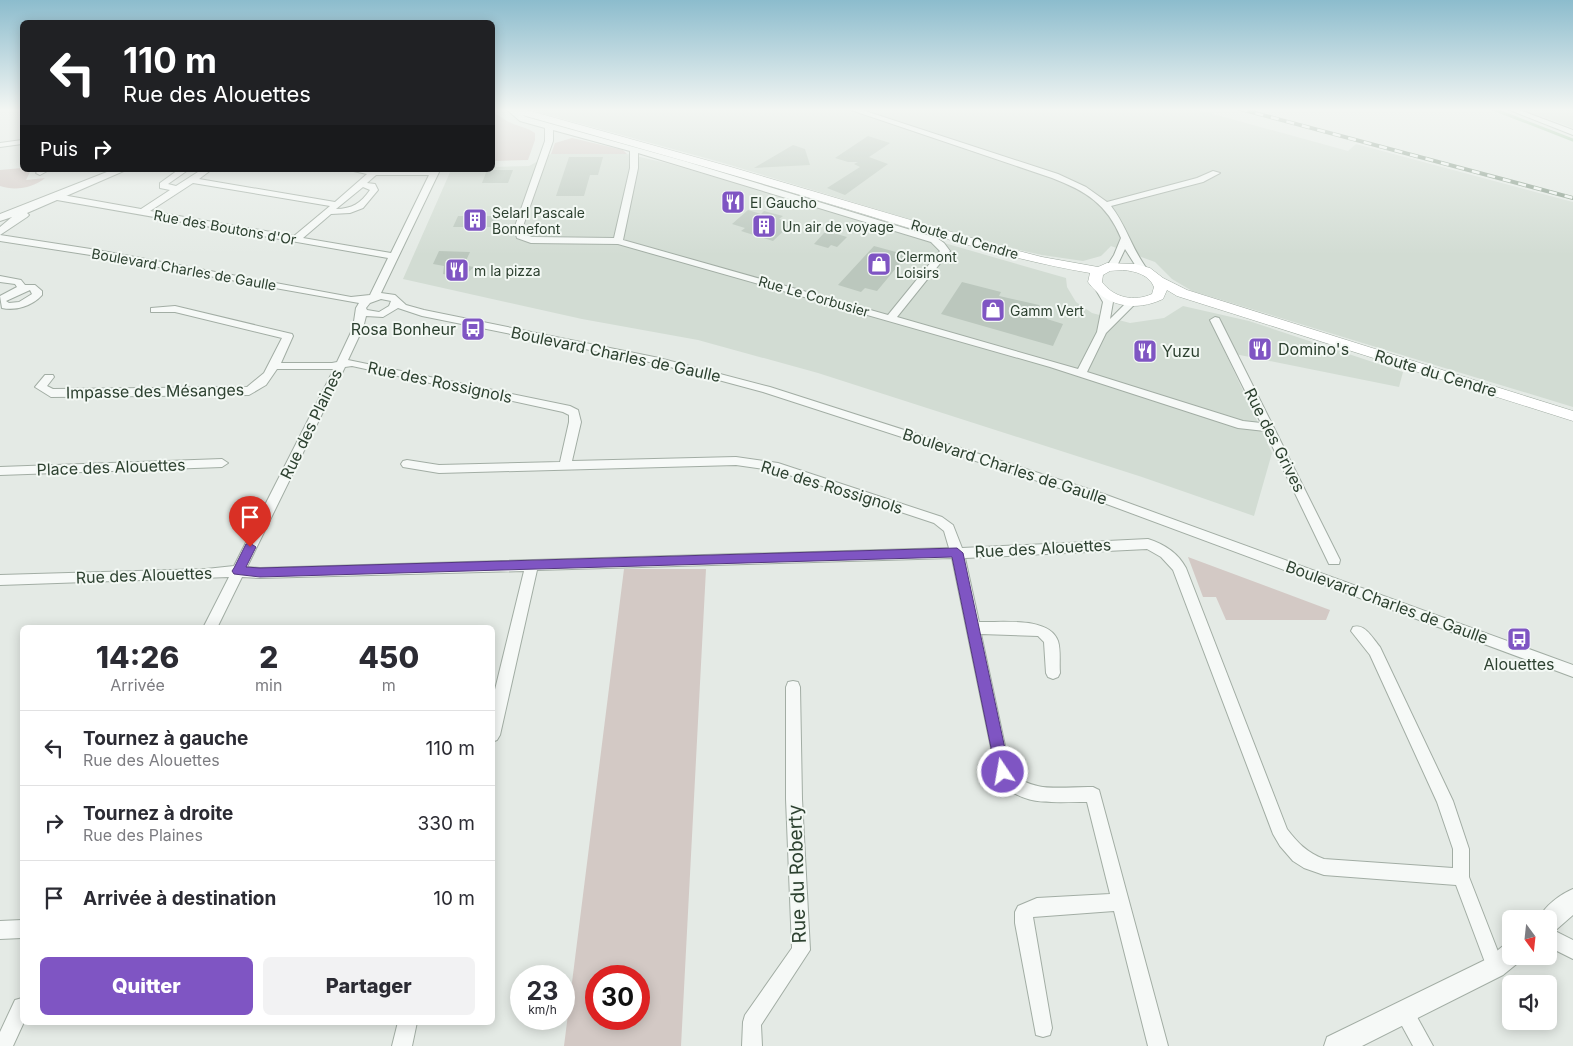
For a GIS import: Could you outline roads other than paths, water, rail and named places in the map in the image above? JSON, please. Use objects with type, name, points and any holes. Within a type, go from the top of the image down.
[{"type":"main road","name":"Route du Cendre","points":[[687,158],[995,249],[1042,261],[1076,274],[1114,298],[1132,302],[1154,298],[1178,300],[1272,322]]},
{"type":"main road","name":"Route du Cendre","points":[[1042,261],[1105,269],[1123,266],[1142,270],[1158,281],[1182,293],[1572,415]]},
{"type":"main road","points":[[1099,288],[1095,279],[1105,269]]},
{"type":"main road","points":[[1154,298],[1161,290],[1158,281]]},
{"type":"street","name":"Rue Le Corbusier","points":[[543,158],[518,229],[520,236],[532,240],[618,241],[1081,374],[1242,425],[1268,428]]},
{"type":"street","points":[[618,241],[634,168],[634,158]]},
{"type":"street","points":[[634,168],[643,163],[662,158],[934,240],[945,251],[891,318]]},
{"type":"street","points":[[1000,158],[1055,176],[1088,192],[1104,205],[1118,223],[1132,257],[1142,270]]},
{"type":"street","points":[[2,225],[32,207],[116,172]]},
{"type":"street","points":[[178,189],[163,186],[164,183],[181,172]]},
{"type":"street","points":[[142,212],[203,172]]},
{"type":"street","points":[[296,239],[361,184],[370,172]]},
{"type":"street","name":"Rue des Plaines","points":[[211,625],[341,365],[358,328],[366,303],[381,283],[435,172]]},
{"type":"street","points":[[1104,205],[1200,180],[1216,173]]},
{"type":"street","points":[[192,180],[333,208],[342,213],[353,211],[374,190],[372,186],[361,184]]},
{"type":"street","name":"Rue des Boutons d'Or","points":[[57,197],[393,256]]},
{"type":"street","name":"Boulevard Charles de Gaulle","points":[[2,225],[15,239]]},
{"type":"street","name":"Boulevard Charles de Gaulle","points":[[0,238],[15,239],[352,300],[366,303],[370,315],[422,313]]},
{"type":"street","points":[[1105,269],[1119,255],[1124,240]]},
{"type":"street","points":[[0,279],[18,282],[23,288]]},
{"type":"street","points":[[381,283],[394,299]]},
{"type":"street","points":[[1081,374],[1102,332],[1108,302],[1099,288]]},
{"type":"street","points":[[366,303],[394,299]]},
{"type":"street","points":[[358,328],[391,310],[394,299]]},
{"type":"street","name":"Boulevard Charles de Gaulle","points":[[394,299],[403,307],[422,313],[659,361],[814,404],[1097,496],[1573,671]]},
{"type":"street","points":[[1102,332],[1132,302]]},
{"type":"street","name":"Impasse des Mésanges","points":[[50,377],[40,387],[52,393],[249,391],[261,385],[274,366],[288,336],[175,309],[154,310]]},
{"type":"street","name":"Rue des Grives","points":[[1215,320],[1334,560]]},
{"type":"street","name":"Rue des Rossignols","points":[[341,365],[352,363],[566,409],[574,413],[575,422],[566,465]]},
{"type":"street","points":[[274,366],[341,365]]},
{"type":"street","name":"Rue des Rossignols","points":[[407,464],[439,469],[736,461],[778,467],[938,520],[949,528],[957,553],[1003,772],[1008,782],[1020,790],[1039,794],[1074,793],[1093,795],[1120,902]]},
{"type":"street","name":"Place des Alouettes","points":[[0,470],[222,463]]},
{"type":"street","name":"Rue des Alouettes","points":[[0,580],[206,574],[238,571],[260,572],[957,553],[1148,544],[1159,548],[1174,560],[1179,568],[1281,834],[1293,850],[1308,863],[1324,867],[1461,877]]},
{"type":"street","points":[[495,722],[532,565]]},
{"type":"street","points":[[973,628],[1041,630],[1053,644],[1054,656],[1050,663],[1052,673]]},
{"type":"street","points":[[1358,631],[1375,651],[1445,801],[1461,849],[1461,877],[1502,958]]},
{"type":"street","name":"Rue du Roberty","points":[[752,1046],[752,1022],[801,950],[794,799],[793,687]]},
{"type":"street","points":[[1558,913],[1573,900]]},
{"type":"street","points":[[1043,1028],[1024,924],[1024,912],[1037,907],[1120,902],[1158,1046]]},
{"type":"street","points":[[0,930],[20,929]]},
{"type":"street","points":[[1558,942],[1573,950]]},
{"type":"street","points":[[1336,1046],[1404,1013],[1502,961]]},
{"type":"street","points":[[3,1046],[20,1011]]},
{"type":"street","points":[[1404,1013],[1423,1046]]},
{"type":"street","points":[[402,1046],[407,1025]]},
{"type":"railway","points":[[1423,158],[1573,198]]},
{"type":"place","name":"El Gaucho","points":[[733,202]]},
{"type":"place","name":"Selarl Pascale Bonnefont","points":[[475,220]]},
{"type":"place","name":"Un air de voyage","points":[[764,226]]},
{"type":"place","name":"Clermont Loisirs","points":[[879,264]]},
{"type":"place","name":"m la pizza","points":[[457,270]]},
{"type":"place","name":"Gamm Vert","points":[[993,310]]},
{"type":"place","name":"Rosa Bonheur","points":[[473,329]]},
{"type":"place","name":"Domino's","points":[[1260,349]]},
{"type":"place","name":"Yuzu","points":[[1145,351]]},
{"type":"place","name":"Alouettes","points":[[1519,639]]}]
